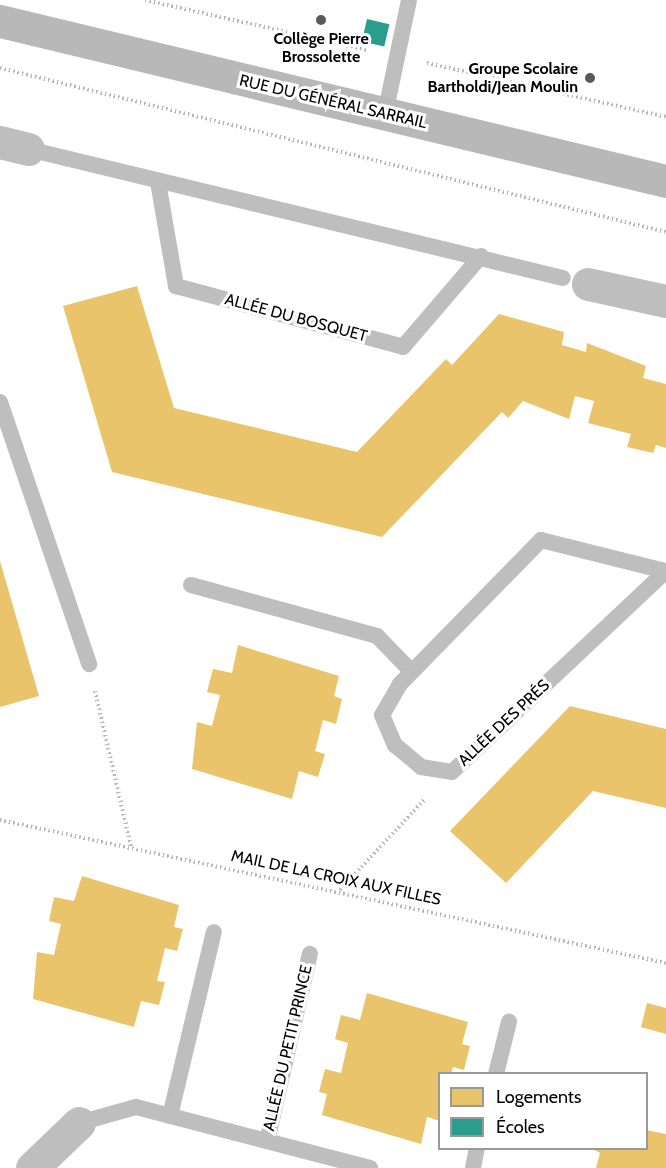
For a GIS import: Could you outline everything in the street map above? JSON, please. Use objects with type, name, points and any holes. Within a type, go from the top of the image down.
[{"type":"main road","name":"RUE DU GÉNÉRAL SARRAIL","points":[[0,21],[666,181]]},
{"type":"street","points":[[575,281],[666,301]]},
{"type":"street","name":"ALLÉE DU PETIT PRINCE","points":[[32,1168],[79,1123]]},
{"type":"lane","points":[[385,114],[409,0]]},
{"type":"lane","points":[[14,145],[158,182],[481,256],[575,281]]},
{"type":"lane","name":"ALLÉE DU BOSQUET","points":[[158,182],[176,286],[403,347],[481,256]]},
{"type":"lane","points":[[0,402],[89,664]]},
{"type":"lane","name":"ALLÉE DES PRÉS","points":[[541,540],[666,571],[452,772],[421,767],[395,745],[382,715],[412,672],[541,540]]},
{"type":"lane","points":[[191,585],[377,636],[412,672]]},
{"type":"lane","points":[[170,1116],[214,932]]},
{"type":"lane","name":"ALLÉE DU PETIT PRINCE","points":[[267,1141],[310,954]]},
{"type":"lane","points":[[496,1072],[508,1022]]},
{"type":"lane","name":"ALLÉE DU PETIT PRINCE","points":[[79,1123],[136,1107],[370,1168]]},
{"type":"lane","points":[[473,1168],[477,1150]]},
{"type":"path","points":[[0,68],[666,232]]},
{"type":"path","points":[[89,664],[131,848]]},
{"type":"path","points":[[340,891],[452,772]]},
{"type":"path","name":"MAIL DE LA CROIX AUX FILLES","points":[[0,820],[340,891],[666,963]]},
{"type":"building: Logements","points":[[137,286],[174,408],[357,452],[446,359],[452,365],[499,314],[564,332],[562,345],[586,352],[587,343],[646,366],[643,378],[666,384],[666,448],[656,445],[653,453],[627,447],[631,434],[588,423],[594,401],[575,396],[569,419],[523,401],[508,418],[502,412],[382,537],[112,472],[63,306]]},
{"type":"building: Logements","points":[[0,561],[39,696],[0,707]]},
{"type":"building: Logements","points":[[238,645],[339,676],[334,696],[342,699],[336,724],[323,720],[315,751],[325,754],[318,777],[299,771],[292,799],[192,769],[197,722],[212,726],[220,695],[207,692],[213,669],[232,673]]},
{"type":"building: Logements","points":[[570,706],[666,729],[666,808],[593,791],[506,883],[450,831]]},
{"type":"building: Logements","points":[[82,876],[179,905],[174,927],[183,929],[177,951],[165,948],[157,981],[165,982],[159,1005],[141,1001],[134,1027],[33,999],[37,952],[54,955],[61,924],[49,921],[54,897],[74,901]]},
{"type":"building: Logements","points":[[367,993],[468,1022],[462,1044],[470,1046],[464,1070],[453,1067],[452,1072],[438,1072],[438,1120],[427,1117],[421,1144],[322,1115],[327,1094],[319,1092],[325,1069],[341,1073],[348,1043],[335,1039],[341,1015],[360,1020]]},
{"type":"building: Logements","points":[[647,1003],[666,1008],[666,1034],[641,1027]]},
{"type":"building: Logements","points":[[648,1130],[666,1134],[666,1168],[596,1168],[600,1153],[595,1150],[648,1150]]},
{"type":"building: Écoles","points":[[367,19],[389,24],[384,47],[362,41]]},
{"type":"place","name":"Collège Pierre Brossolette","points":[[321,20]]},
{"type":"place","name":"Groupe Scolaire Bartholdi/Jean Moulin","points":[[590,78]]}]
